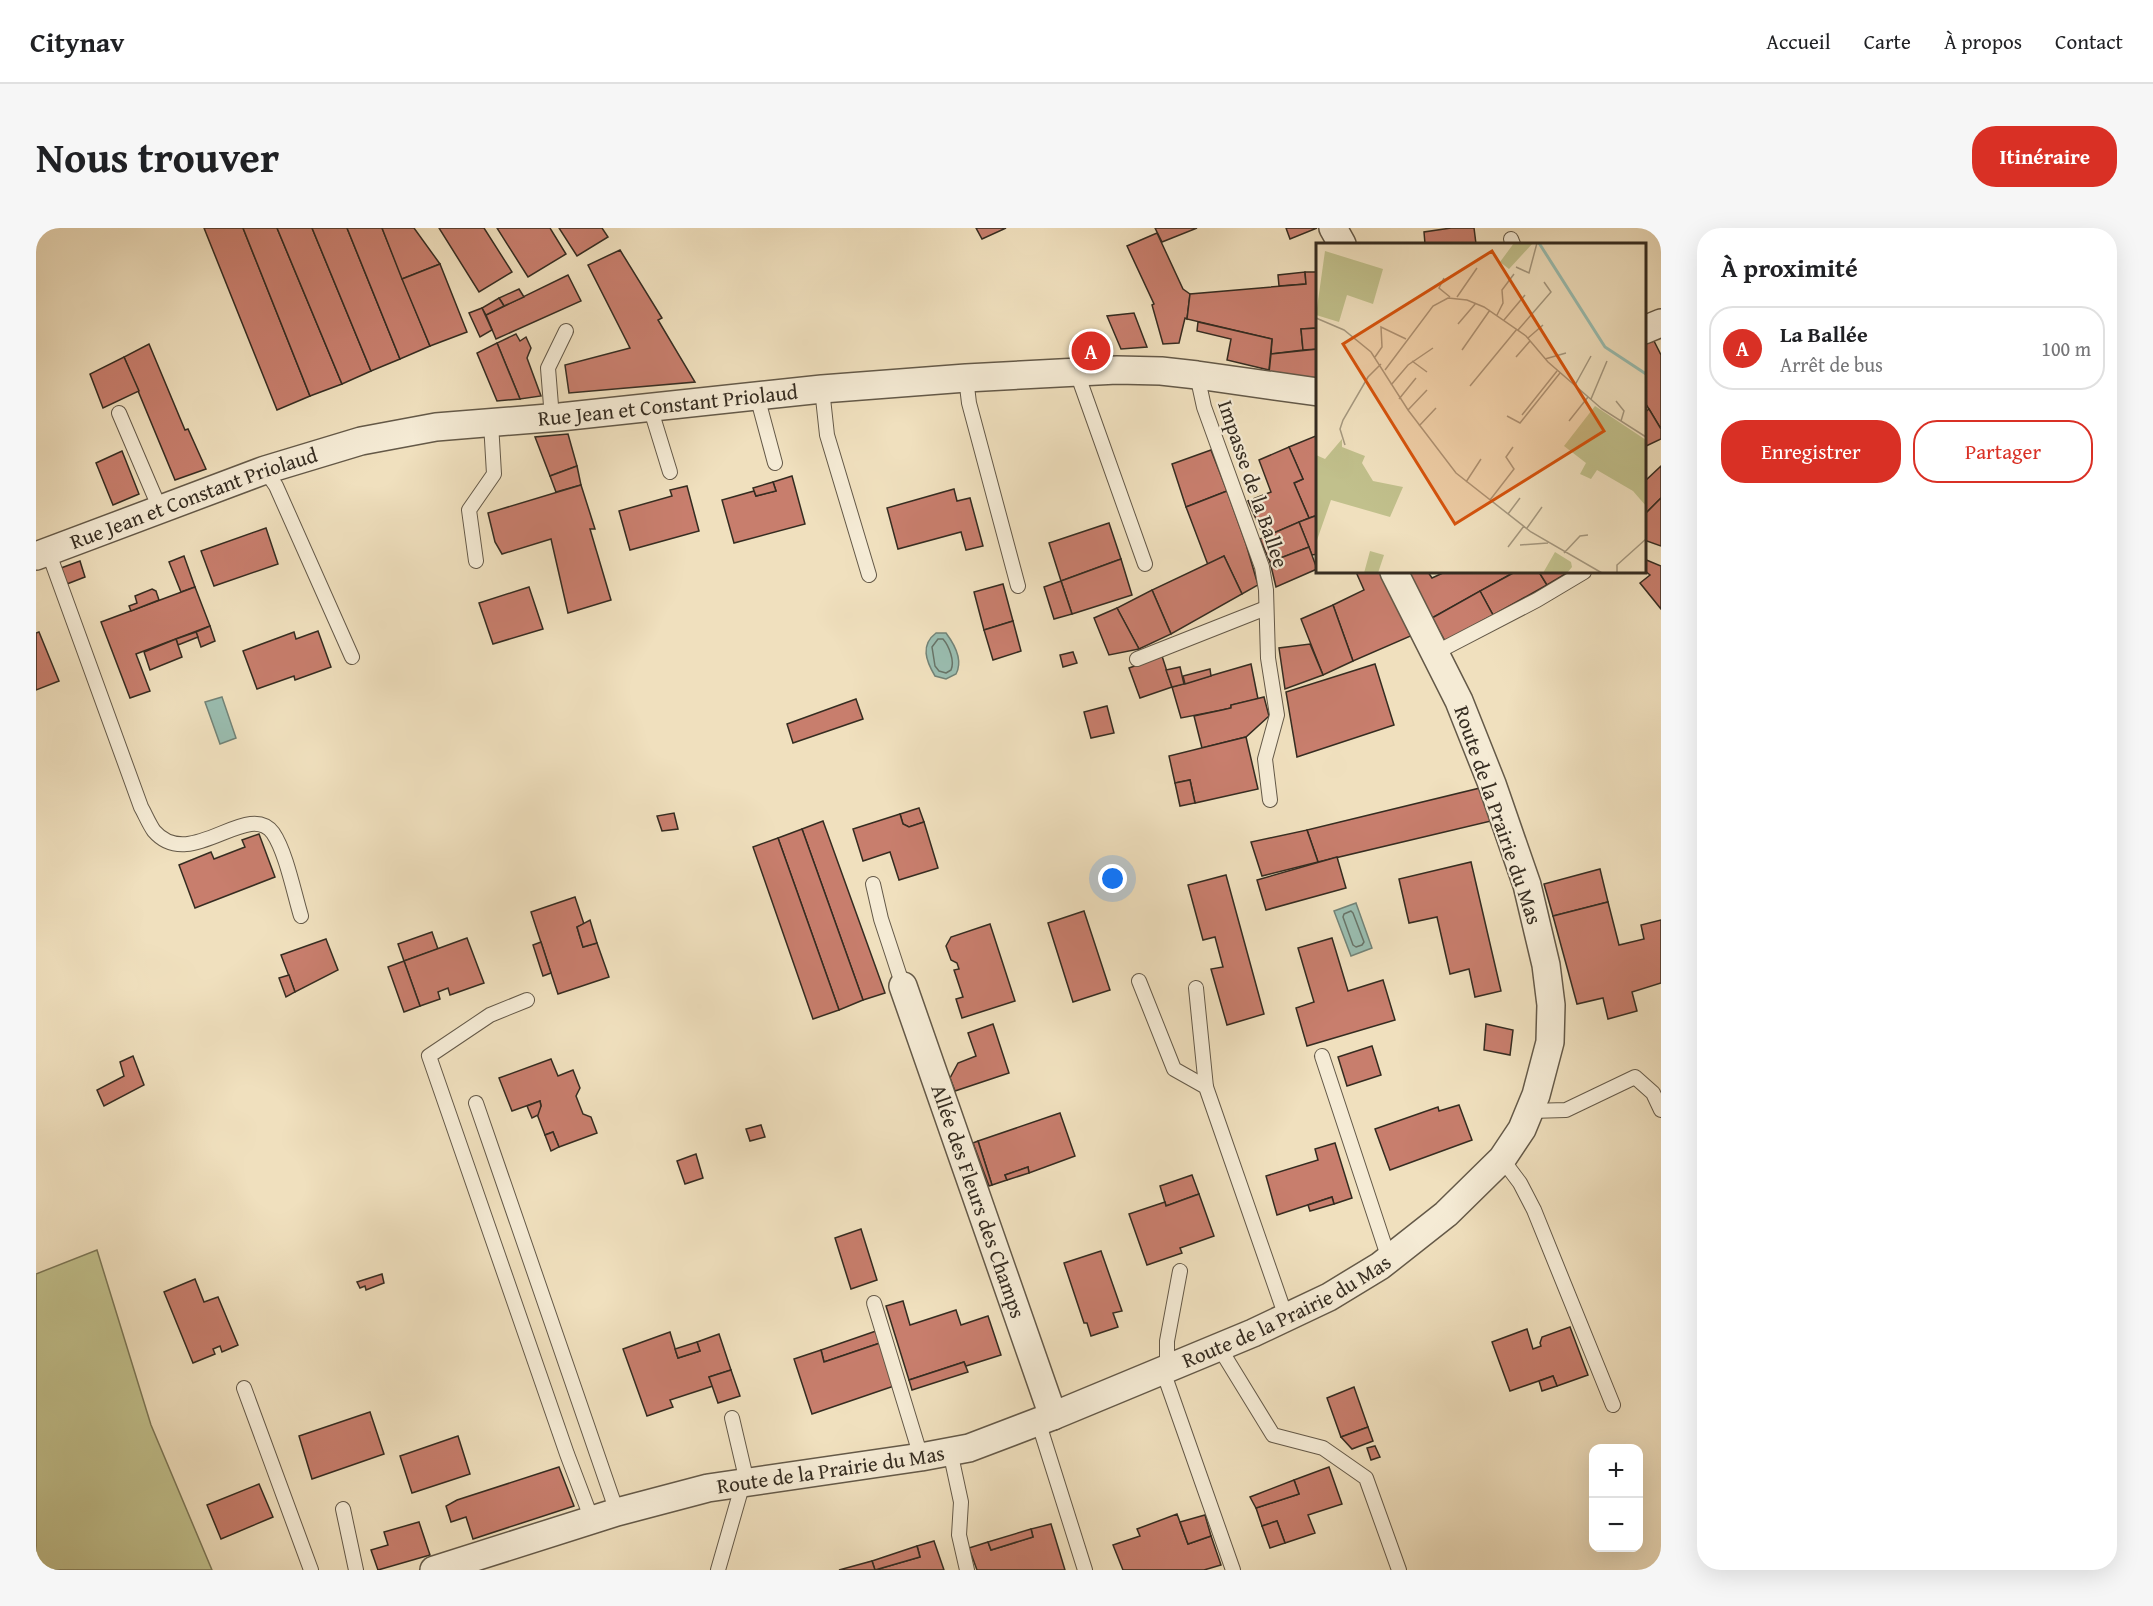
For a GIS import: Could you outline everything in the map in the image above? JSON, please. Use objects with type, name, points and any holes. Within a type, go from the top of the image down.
[{"type":"street","points":[[1333,228],[1340,243]]},
{"type":"street","points":[[1646,329],[1661,323]]},
{"type":"street","name":"Rue Jean et Constant Priolaud","points":[[42,553],[265,470],[362,441],[436,427],[552,418],[822,389],[1077,372],[1161,371],[1316,392]]},
{"type":"street","name":"Route de la Prairie du Mas","points":[[460,1566],[605,1516],[708,1488],[969,1448],[1046,1418],[1219,1347],[1329,1297],[1389,1258],[1446,1214],[1502,1159],[1522,1129],[1530,1111],[1550,1042],[1551,1005],[1546,965],[1527,885],[1492,784],[1459,701],[1395,573]]},
{"type":"street","name":"Allée des Fleurs des Champs","points":[[903,986],[1046,1418]]},
{"type":"lane","points":[[552,418],[548,368],[566,331]]},
{"type":"lane","points":[[1077,372],[1145,564]]},
{"type":"lane","name":"Impasse de la Ballee","points":[[1197,375],[1204,407],[1262,567],[1266,590],[1268,658],[1277,715],[1265,759],[1270,800]]},
{"type":"lane","points":[[966,378],[969,404],[1018,586]]},
{"type":"lane","points":[[822,389],[827,435],[869,575]]},
{"type":"lane","points":[[757,396],[775,463]]},
{"type":"lane","points":[[650,407],[670,472]]},
{"type":"lane","points":[[119,414],[160,509]]},
{"type":"lane","points":[[476,561],[469,510],[494,474],[491,423]]},
{"type":"lane","points":[[265,470],[276,486],[352,657]]},
{"type":"lane","points":[[42,553],[141,807],[154,831],[167,842],[184,846],[246,824],[265,825],[280,845],[302,916]]},
{"type":"lane","points":[[1436,653],[1537,600],[1582,573]]},
{"type":"lane","points":[[1137,659],[1266,608]]},
{"type":"lane","points":[[873,884],[880,919],[903,986]]},
{"type":"lane","points":[[1139,981],[1174,1069],[1206,1087]]},
{"type":"lane","points":[[1196,988],[1206,1087],[1286,1317]]},
{"type":"lane","points":[[527,1000],[490,1015],[429,1056],[567,1454],[605,1516]]},
{"type":"lane","points":[[1322,1056],[1389,1258]]},
{"type":"lane","points":[[1530,1111],[1566,1110],[1635,1077],[1653,1093],[1661,1110]]},
{"type":"lane","points":[[476,1103],[605,1516]]},
{"type":"lane","points":[[1502,1159],[1520,1184],[1534,1210],[1613,1405]]},
{"type":"lane","points":[[1180,1271],[1167,1341],[1165,1370],[1233,1570]]},
{"type":"lane","points":[[874,1303],[921,1457]]},
{"type":"lane","points":[[1219,1347],[1273,1435],[1323,1448],[1366,1478],[1399,1570]]},
{"type":"lane","points":[[244,1388],[311,1570]]},
{"type":"lane","points":[[718,1570],[745,1482],[732,1418]]},
{"type":"lane","name":"Allée des Fleurs des Champs","points":[[1046,1418],[1085,1570]]},
{"type":"lane","points":[[950,1451],[961,1502],[959,1534],[967,1570]]},
{"type":"lane","points":[[343,1509],[356,1570]]},
{"type":"shaded area","points":[[97,1250],[151,1425],[212,1570],[36,1570],[36,1274]]},
{"type":"water","points":[[936,633],[946,633],[958,658],[956,674],[946,679],[935,676],[927,659],[926,648]]},
{"type":"water","points":[[222,697],[236,738],[220,744],[205,702]]},
{"type":"water","points":[[1356,903],[1372,948],[1351,956],[1334,911]]},
{"type":"building","points":[[204,228],[243,228],[310,396],[277,410]]},
{"type":"building","points":[[243,228],[277,228],[342,384],[310,396]]},
{"type":"building","points":[[277,228],[312,228],[371,371],[342,384]]},
{"type":"building","points":[[312,228],[347,228],[400,359],[371,371]]},
{"type":"building","points":[[347,228],[382,228],[430,346],[400,359]]},
{"type":"building","points":[[382,228],[414,228],[440,264],[402,279]]},
{"type":"building","points":[[439,228],[484,228],[512,272],[479,292]]},
{"type":"building","points":[[497,228],[550,228],[566,254],[528,277]]},
{"type":"building","points":[[559,228],[602,228],[608,237],[577,256]]},
{"type":"building","points":[[976,228],[1006,228],[982,239]]},
{"type":"building","points":[[1155,228],[1197,228],[1162,242]]},
{"type":"building","points":[[1286,228],[1317,228],[1290,239]]},
{"type":"building","points":[[1451,228],[1474,228],[1476,243],[1425,243],[1424,232]]},
{"type":"building","points":[[1157,233],[1183,289],[1190,294],[1187,319],[1185,318],[1179,343],[1163,344],[1152,305],[1154,304],[1127,246]]},
{"type":"building","points":[[620,250],[662,318],[658,320],[695,382],[569,393],[565,365],[630,348],[588,265]]},
{"type":"building","points":[[440,264],[467,332],[430,346],[402,279]]},
{"type":"building","points":[[1305,272],[1306,284],[1279,286],[1278,275]]},
{"type":"building","points":[[1305,272],[1316,272],[1316,328],[1301,329],[1303,350],[1271,354],[1272,339],[1187,319],[1190,294],[1306,284]]},
{"type":"building","points":[[568,275],[581,301],[496,339],[486,315]]},
{"type":"building","points":[[519,289],[524,297],[504,306],[499,298]]},
{"type":"building","points":[[499,298],[504,306],[486,315],[482,308]]},
{"type":"building","points":[[482,308],[492,330],[480,337],[469,313]]},
{"type":"building","points":[[1134,313],[1147,347],[1121,349],[1107,316]]},
{"type":"building","points":[[1198,322],[1272,339],[1269,370],[1227,360],[1231,339],[1197,331]]},
{"type":"building","points":[[1316,328],[1316,349],[1303,350],[1301,329]]},
{"type":"building","points":[[516,334],[520,341],[526,337],[531,348],[527,358],[541,396],[520,399],[497,343]]},
{"type":"building","points":[[1654,341],[1661,355],[1661,429],[1646,404],[1646,343]]},
{"type":"building","points":[[497,343],[520,399],[497,401],[477,353]]},
{"type":"building","points":[[149,344],[185,430],[188,429],[206,469],[175,480],[124,357]]},
{"type":"building","points":[[1316,349],[1316,378],[1269,373],[1271,354]]},
{"type":"building","points":[[124,357],[139,391],[103,408],[90,374]]},
{"type":"building","points":[[1649,409],[1661,429],[1661,439],[1646,446],[1646,411]]},
{"type":"building","points":[[568,434],[577,466],[550,476],[535,437]]},
{"type":"building","points":[[1316,436],[1316,516],[1309,518],[1294,483],[1303,479],[1289,447]]},
{"type":"building","points":[[1289,447],[1303,479],[1294,483],[1309,518],[1264,537],[1248,501],[1271,492],[1259,460]]},
{"type":"building","points":[[1211,450],[1227,491],[1186,507],[1172,464]]},
{"type":"building","points":[[122,451],[139,494],[113,505],[96,463]]},
{"type":"building","points":[[577,466],[581,485],[556,492],[550,476]]},
{"type":"building","points":[[1661,466],[1661,498],[1646,513],[1646,480]]},
{"type":"building","points":[[792,476],[805,524],[734,543],[722,500],[754,491],[756,496],[776,491],[773,482]]},
{"type":"building","points":[[773,482],[776,491],[756,496],[753,488]]},
{"type":"building","points":[[581,485],[595,529],[590,529],[611,600],[568,613],[551,539],[502,554],[495,542],[488,513]]},
{"type":"building","points":[[687,486],[699,531],[630,550],[619,511],[672,496],[670,490]]},
{"type":"building","points":[[954,489],[957,501],[970,498],[983,546],[966,550],[961,532],[898,549],[887,508]]},
{"type":"building","points":[[1227,491],[1258,585],[1242,594],[1224,556],[1208,565],[1186,507]]},
{"type":"building","points":[[1661,498],[1661,546],[1646,541],[1646,513]]},
{"type":"building","points":[[1315,516],[1316,554],[1312,555],[1299,522]]},
{"type":"building","points":[[1299,522],[1309,547],[1270,562],[1260,539]]},
{"type":"building","points":[[1109,523],[1121,559],[1061,581],[1049,543]]},
{"type":"building","points":[[266,528],[278,564],[214,586],[201,551]]},
{"type":"building","points":[[1309,547],[1316,569],[1276,587],[1270,562]]},
{"type":"building","points":[[184,556],[195,587],[181,592],[169,562]]},
{"type":"building","points":[[1224,556],[1242,594],[1171,634],[1152,590]]},
{"type":"building","points":[[1121,559],[1132,595],[1072,614],[1061,581]]},
{"type":"building","points":[[1646,560],[1661,566],[1661,609],[1640,583],[1650,575],[1646,572]]},
{"type":"building","points":[[80,561],[85,577],[67,584],[61,568]]},
{"type":"building","points":[[1356,573],[1381,573],[1413,635],[1353,661],[1333,605],[1364,590]]},
{"type":"building","points":[[1409,573],[1429,573],[1432,578],[1443,573],[1511,574],[1432,618]]},
{"type":"building","points":[[1513,573],[1540,573],[1547,585],[1493,615],[1480,591]]},
{"type":"building","points":[[1540,573],[1567,573],[1547,585]]},
{"type":"building","points":[[1061,581],[1072,614],[1054,619],[1044,587]]},
{"type":"building","points":[[1003,584],[1013,621],[984,630],[974,592]]},
{"type":"building","points":[[195,587],[210,626],[136,654],[150,691],[130,698],[101,622]]},
{"type":"building","points":[[529,587],[543,629],[493,644],[479,603]]},
{"type":"building","points":[[152,589],[156,591],[159,600],[131,611],[129,606],[137,603],[135,596]]},
{"type":"building","points":[[1152,590],[1171,634],[1139,649],[1117,608]]},
{"type":"building","points":[[1480,591],[1493,615],[1445,641],[1432,618]]},
{"type":"building","points":[[1333,605],[1353,661],[1323,675],[1301,619]]},
{"type":"building","points":[[1117,608],[1139,649],[1109,655],[1094,618]]},
{"type":"building","points":[[1013,621],[1021,651],[993,660],[984,630]]},
{"type":"building","points":[[210,626],[215,641],[201,647],[196,632]]},
{"type":"building","points":[[318,631],[331,667],[295,680],[294,676],[257,689],[243,651],[294,632],[296,639]]},
{"type":"building","points":[[39,632],[59,681],[36,690],[36,633]]},
{"type":"building","points":[[196,632],[198,637],[178,645],[176,639]]},
{"type":"building","points":[[176,639],[182,657],[150,670],[144,652]]},
{"type":"building","points":[[1310,644],[1323,675],[1285,689],[1279,648]]},
{"type":"building","points":[[1073,652],[1077,663],[1063,667],[1060,655]]},
{"type":"building","points":[[1162,656],[1172,687],[1140,698],[1129,668]]},
{"type":"building","points":[[1251,664],[1258,699],[1231,705],[1231,708],[1181,718],[1172,687]]},
{"type":"building","points":[[1375,664],[1394,725],[1297,757],[1286,692]]},
{"type":"building","points":[[1180,667],[1184,684],[1172,687],[1166,670]]},
{"type":"building","points":[[1210,669],[1211,676],[1185,684],[1183,676]]},
{"type":"building","points":[[1264,697],[1269,716],[1246,737],[1202,748],[1194,716],[1231,708],[1231,705]]},
{"type":"building","points":[[856,699],[863,719],[793,743],[787,724]]},
{"type":"building","points":[[1107,706],[1114,733],[1091,738],[1084,712]]},
{"type":"building","points":[[1246,737],[1258,789],[1195,803],[1190,780],[1175,783],[1169,756]]},
{"type":"building","points":[[1190,780],[1195,803],[1180,806],[1175,783]]},
{"type":"building","points":[[1480,788],[1491,821],[1318,862],[1307,830]]},
{"type":"building","points":[[919,808],[924,822],[909,827],[903,824],[900,814]]},
{"type":"building","points":[[674,813],[678,829],[662,831],[657,816]]},
{"type":"building","points":[[900,814],[903,824],[909,827],[924,822],[938,868],[899,880],[890,852],[863,861],[853,829]]},
{"type":"building","points":[[823,821],[885,993],[863,1000],[802,829]]},
{"type":"building","points":[[802,829],[863,1000],[839,1010],[778,838]]},
{"type":"building","points":[[1307,830],[1318,862],[1262,876],[1251,842]]},
{"type":"building","points":[[259,834],[275,877],[195,908],[179,865],[211,852],[214,859],[245,847],[242,840]]},
{"type":"building","points":[[778,838],[839,1010],[813,1019],[753,847]]},
{"type":"building","points":[[1337,857],[1346,888],[1266,910],[1257,880]]},
{"type":"building","points":[[1471,862],[1501,991],[1475,997],[1469,969],[1450,974],[1437,917],[1409,923],[1399,879]]},
{"type":"building","points":[[1600,869],[1608,902],[1553,916],[1544,884]]},
{"type":"building","points":[[1226,875],[1264,1014],[1227,1025],[1211,969],[1223,967],[1215,937],[1203,940],[1188,885]]},
{"type":"building","points":[[575,897],[584,924],[577,927],[583,947],[597,943],[609,977],[558,994],[531,912]]},
{"type":"building","points":[[1608,902],[1619,945],[1644,939],[1641,925],[1661,920],[1661,983],[1632,992],[1637,1011],[1608,1019],[1603,998],[1577,1004],[1553,916]]},
{"type":"building","points":[[1084,911],[1110,990],[1073,1002],[1048,923]]},
{"type":"building","points":[[590,920],[597,943],[583,947],[577,927]]},
{"type":"building","points":[[990,924],[1015,1001],[962,1018],[956,999],[963,997],[954,970],[959,969],[957,963],[951,960],[946,946],[951,937]]},
{"type":"building","points":[[432,932],[438,949],[404,961],[398,944]]},
{"type":"building","points":[[467,938],[484,983],[450,995],[448,988],[438,992],[440,999],[420,1006],[404,961]]},
{"type":"building","points":[[1332,938],[1348,991],[1383,980],[1395,1020],[1307,1046],[1296,1008],[1314,1002],[1298,948]]},
{"type":"building","points":[[326,939],[338,970],[295,992],[281,955]]},
{"type":"building","points":[[541,942],[551,973],[543,976],[533,945]]},
{"type":"building","points":[[404,961],[420,1006],[404,1012],[388,967]]},
{"type":"building","points":[[289,975],[295,992],[286,997],[279,978]]},
{"type":"building","points":[[993,1024],[1009,1073],[955,1091],[950,1078],[958,1063],[976,1056],[968,1033]]},
{"type":"building","points":[[1486,1024],[1513,1030],[1510,1055],[1484,1050]]},
{"type":"building","points":[[1372,1046],[1381,1075],[1347,1086],[1338,1057]]},
{"type":"building","points":[[133,1056],[144,1085],[104,1106],[97,1090],[124,1076],[120,1062]]},
{"type":"building","points":[[551,1059],[558,1076],[573,1070],[580,1088],[576,1096],[583,1114],[591,1117],[597,1133],[559,1147],[553,1132],[545,1135],[537,1114],[541,1106],[540,1101],[512,1111],[499,1078]]},
{"type":"building","points":[[540,1101],[538,1115],[532,1118],[527,1106]]},
{"type":"building","points":[[1459,1105],[1472,1140],[1390,1170],[1375,1129],[1438,1107],[1439,1111]]},
{"type":"building","points":[[1060,1113],[1075,1156],[1029,1173],[1028,1167],[1005,1175],[1007,1180],[992,1185],[978,1141]]},
{"type":"building","points":[[761,1125],[765,1137],[750,1141],[746,1129]]},
{"type":"building","points":[[553,1132],[559,1147],[551,1151],[545,1135]]},
{"type":"building","points":[[978,1141],[992,1185],[989,1186],[973,1143]]},
{"type":"building","points":[[1335,1143],[1352,1198],[1334,1204],[1332,1197],[1277,1215],[1266,1176],[1318,1160],[1315,1149]]},
{"type":"building","points":[[696,1154],[703,1178],[685,1184],[677,1161]]},
{"type":"building","points":[[1028,1167],[1029,1173],[1007,1180],[1005,1175]]},
{"type":"building","points":[[1192,1175],[1199,1194],[1166,1206],[1160,1186]]},
{"type":"building","points":[[1199,1194],[1214,1236],[1180,1248],[1182,1253],[1147,1265],[1129,1214],[1165,1202],[1166,1206]]},
{"type":"building","points":[[1332,1197],[1334,1204],[1310,1211],[1308,1205]]},
{"type":"building","points":[[861,1229],[877,1280],[851,1289],[835,1238]]},
{"type":"building","points":[[1101,1251],[1122,1311],[1113,1313],[1118,1327],[1091,1336],[1087,1323],[1084,1323],[1064,1263]]},
{"type":"building","points":[[382,1274],[384,1283],[366,1290],[365,1286],[360,1288],[357,1282]]},
{"type":"building","points":[[195,1279],[204,1302],[218,1297],[238,1345],[222,1352],[220,1346],[213,1349],[215,1354],[193,1363],[164,1292]]},
{"type":"building","points":[[903,1301],[910,1325],[956,1310],[961,1325],[988,1316],[1001,1355],[966,1366],[964,1362],[909,1380],[886,1306]]},
{"type":"building","points":[[1570,1327],[1588,1375],[1557,1386],[1553,1376],[1510,1391],[1492,1342],[1527,1329],[1533,1349],[1541,1346],[1542,1337]]},
{"type":"building","points":[[876,1331],[880,1343],[824,1362],[821,1350]]},
{"type":"building","points":[[670,1332],[678,1358],[700,1351],[697,1342],[719,1334],[731,1370],[709,1377],[713,1386],[670,1400],[673,1407],[647,1416],[623,1349]]},
{"type":"building","points":[[697,1342],[700,1351],[678,1358],[675,1349]]},
{"type":"building","points":[[880,1343],[894,1386],[812,1414],[794,1359],[821,1350],[824,1362]]},
{"type":"building","points":[[964,1362],[968,1372],[912,1390],[909,1380]]},
{"type":"building","points":[[731,1370],[740,1396],[718,1403],[709,1377]]},
{"type":"building","points":[[1553,1376],[1557,1386],[1542,1391],[1539,1381]]},
{"type":"building","points":[[1354,1387],[1368,1427],[1341,1437],[1327,1398]]},
{"type":"building","points":[[370,1412],[384,1454],[312,1479],[299,1436]]},
{"type":"building","points":[[1368,1427],[1373,1441],[1352,1449],[1341,1437]]},
{"type":"building","points":[[458,1436],[470,1474],[412,1493],[400,1456]]},
{"type":"building","points":[[1375,1446],[1380,1457],[1371,1460],[1367,1448]]},
{"type":"building","points":[[559,1467],[574,1506],[473,1539],[466,1517],[451,1522],[446,1506],[457,1500]]},
{"type":"building","points":[[1329,1467],[1342,1504],[1308,1515],[1315,1533],[1285,1543],[1277,1521],[1262,1526],[1256,1508],[1299,1494],[1294,1480]]},
{"type":"building","points":[[1294,1480],[1299,1494],[1256,1508],[1250,1497]]},
{"type":"building","points":[[259,1484],[273,1517],[221,1539],[207,1505]]},
{"type":"building","points":[[1177,1514],[1188,1544],[1211,1536],[1221,1565],[1204,1570],[1123,1570],[1113,1545],[1140,1536],[1137,1529]]},
{"type":"building","points":[[1205,1515],[1211,1536],[1188,1544],[1180,1522]]},
{"type":"building","points":[[1277,1521],[1285,1543],[1270,1548],[1262,1526]]},
{"type":"building","points":[[419,1522],[430,1555],[378,1570],[371,1550],[388,1545],[384,1532]]},
{"type":"building","points":[[1051,1524],[1065,1570],[977,1570],[969,1548],[988,1542],[991,1550],[1033,1537],[1031,1529]]},
{"type":"building","points":[[1031,1529],[1033,1537],[991,1550],[988,1542]]},
{"type":"building","points":[[934,1541],[944,1570],[875,1570],[920,1557],[917,1546]]},
{"type":"building","points":[[917,1546],[920,1557],[875,1570],[872,1561]]},
{"type":"building","points":[[872,1561],[875,1570],[839,1570]]},
{"type":"place","name":"La Ballée","points":[[1091,351]]}]
